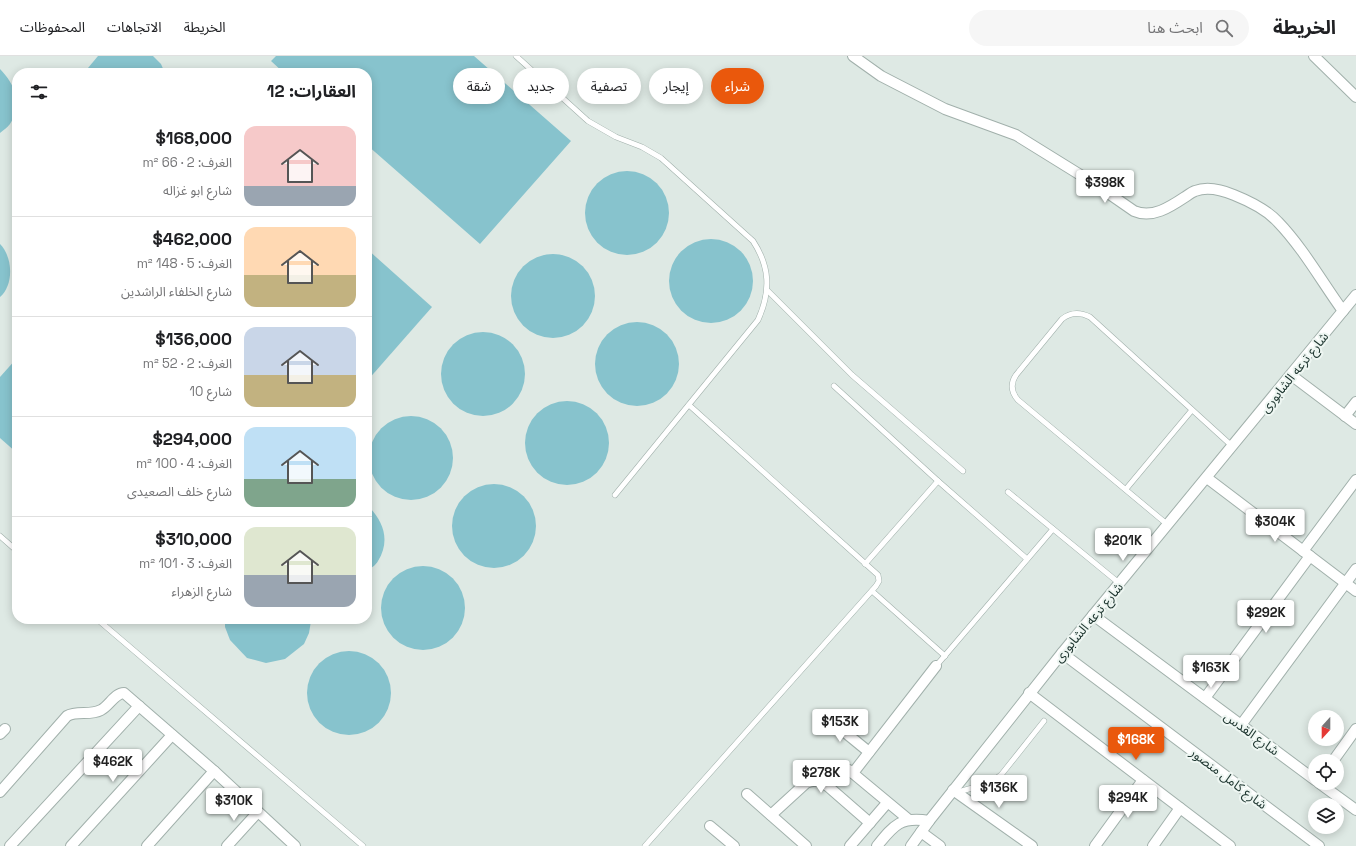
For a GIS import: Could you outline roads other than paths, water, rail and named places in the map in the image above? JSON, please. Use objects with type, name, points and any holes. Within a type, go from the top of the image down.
[{"type":"street","points":[[853,56],[881,76],[945,109],[1016,135],[1140,214],[1159,212],[1195,190],[1212,189],[1228,193],[1245,200],[1278,221],[1297,244],[1343,311]]},
{"type":"street","points":[[1314,56],[1356,97]]},
{"type":"street","name":"شارع ترعه الشابورى","points":[[911,846],[929,821],[955,791],[1062,653],[1356,295]]},
{"type":"street","points":[[1291,375],[1356,424]]},
{"type":"street","points":[[1345,416],[1356,402]]},
{"type":"street","points":[[1207,478],[1356,591]]},
{"type":"street","points":[[1205,698],[1356,480]]},
{"type":"street","points":[[1241,725],[1356,569]]},
{"type":"street","name":"شارع القدس","points":[[1093,615],[1308,775]]},
{"type":"street","name":"شارع كامل منصور","points":[[1062,653],[1319,846]]},
{"type":"street","points":[[853,773],[936,666]]},
{"type":"street","points":[[0,792],[67,716],[72,713],[84,714],[100,711],[124,693],[214,771],[295,846]]},
{"type":"street","points":[[1029,694],[1230,846]]},
{"type":"street","points":[[10,846],[139,706]]},
{"type":"street","points":[[825,716],[869,752]]},
{"type":"street","points":[[1338,754],[1356,729]]},
{"type":"street","points":[[71,846],[172,734]]},
{"type":"street","points":[[826,784],[840,770],[844,768],[849,770],[908,819]]},
{"type":"street","points":[[147,846],[214,771]]},
{"type":"street","points":[[771,815],[806,783],[812,780],[818,780],[826,784],[870,823]]},
{"type":"street","points":[[1095,846],[1143,780]]},
{"type":"street","points":[[1329,790],[1356,810]]},
{"type":"street","points":[[955,791],[1032,846]]},
{"type":"street","points":[[747,794],[806,846]]},
{"type":"street","points":[[850,846],[887,803]]},
{"type":"street","points":[[1153,846],[1180,808]]},
{"type":"street","points":[[227,846],[258,812]]},
{"type":"street","points":[[877,846],[896,826],[908,819],[917,818],[929,821]]},
{"type":"street","points":[[710,826],[734,846]]},
{"type":"street","points":[[921,832],[940,846]]},
{"type":"lane","points":[[516,56],[588,121],[616,138],[652,152],[670,164],[753,240],[766,269],[766,300],[758,320],[615,495]]},
{"type":"lane","points":[[767,290],[852,375],[963,471]]},
{"type":"lane","points":[[1168,524],[1015,396],[1012,383],[1016,375],[1062,319],[1071,314],[1080,314],[1090,317],[1232,447]]},
{"type":"lane","points":[[834,386],[938,481],[1027,559]]},
{"type":"lane","points":[[645,846],[872,591],[878,584],[879,578],[878,575],[689,405]]},
{"type":"lane","points":[[1126,489],[1192,410]]},
{"type":"lane","points":[[865,564],[938,481]]},
{"type":"lane","points":[[1008,492],[1119,584]]},
{"type":"lane","points":[[936,666],[1053,529]]},
{"type":"lane","points":[[0,536],[12,547]]},
{"type":"lane","points":[[872,591],[945,656]]},
{"type":"lane","points":[[103,624],[364,846]]},
{"type":"lane","points":[[955,791],[996,779],[1001,775],[1044,721]]},
{"type":"water","points":[[98,56],[153,56],[163,68],[88,68]]},
{"type":"water","points":[[276,56],[474,56],[488,68],[453,68],[453,104],[505,104],[505,83],[513,90],[513,104],[529,104],[571,141],[480,244],[372,149],[372,68],[279,68],[271,61]]},
{"type":"water","points":[[0,69],[12,86],[12,120],[0,133]]},
{"type":"water","points":[[627,171],[643,174],[657,183],[666,197],[669,213],[666,229],[657,243],[643,252],[627,255],[611,252],[597,243],[588,229],[585,213],[588,197],[597,183],[611,174]]},
{"type":"water","points":[[711,239],[727,242],[741,251],[750,265],[753,281],[750,297],[741,311],[727,320],[711,323],[695,320],[681,311],[672,297],[669,281],[672,265],[681,251],[695,242]]},
{"type":"water","points":[[0,244],[7,256],[10,278],[5,292],[0,297]]},
{"type":"water","points":[[372,253],[432,307],[372,375]]},
{"type":"water","points":[[553,254],[569,257],[583,266],[592,280],[595,296],[592,312],[583,326],[569,335],[553,338],[537,335],[523,326],[514,312],[511,296],[514,280],[523,266],[537,257]]},
{"type":"water","points":[[637,322],[653,325],[667,334],[676,348],[679,364],[676,380],[667,394],[653,403],[637,406],[621,403],[607,394],[598,380],[595,364],[598,348],[607,334],[621,325]]},
{"type":"water","points":[[483,332],[499,335],[513,344],[522,358],[525,374],[522,390],[513,404],[499,413],[483,416],[467,413],[453,404],[444,390],[441,374],[444,358],[453,344],[467,335]]},
{"type":"water","points":[[12,364],[12,449],[0,438],[0,377]]},
{"type":"water","points":[[567,401],[583,404],[597,413],[606,427],[609,443],[606,459],[597,473],[583,482],[567,485],[551,482],[537,473],[528,459],[525,443],[528,427],[537,413],[551,404]]},
{"type":"water","points":[[411,416],[427,419],[441,428],[450,442],[453,458],[450,474],[441,488],[427,497],[411,500],[395,497],[381,488],[372,474],[372,442],[381,428],[395,419]]},
{"type":"water","points":[[494,484],[510,487],[524,496],[533,510],[536,526],[533,542],[524,556],[510,565],[494,568],[478,565],[464,556],[455,542],[452,526],[455,510],[464,496],[478,487]]},
{"type":"water","points":[[372,510],[381,524],[384,538],[382,553],[372,567]]},
{"type":"water","points":[[423,566],[439,569],[453,578],[462,592],[465,608],[462,624],[453,638],[439,647],[423,650],[407,647],[393,638],[384,624],[381,608],[384,592],[393,578],[407,569]]},
{"type":"water","points":[[225,624],[310,624],[309,633],[304,644],[285,659],[266,663],[247,658],[230,640]]},
{"type":"water","points":[[349,651],[365,654],[379,663],[388,677],[391,693],[388,709],[379,723],[365,732],[349,735],[333,732],[319,723],[310,709],[307,693],[310,677],[319,663],[333,654]]}]
